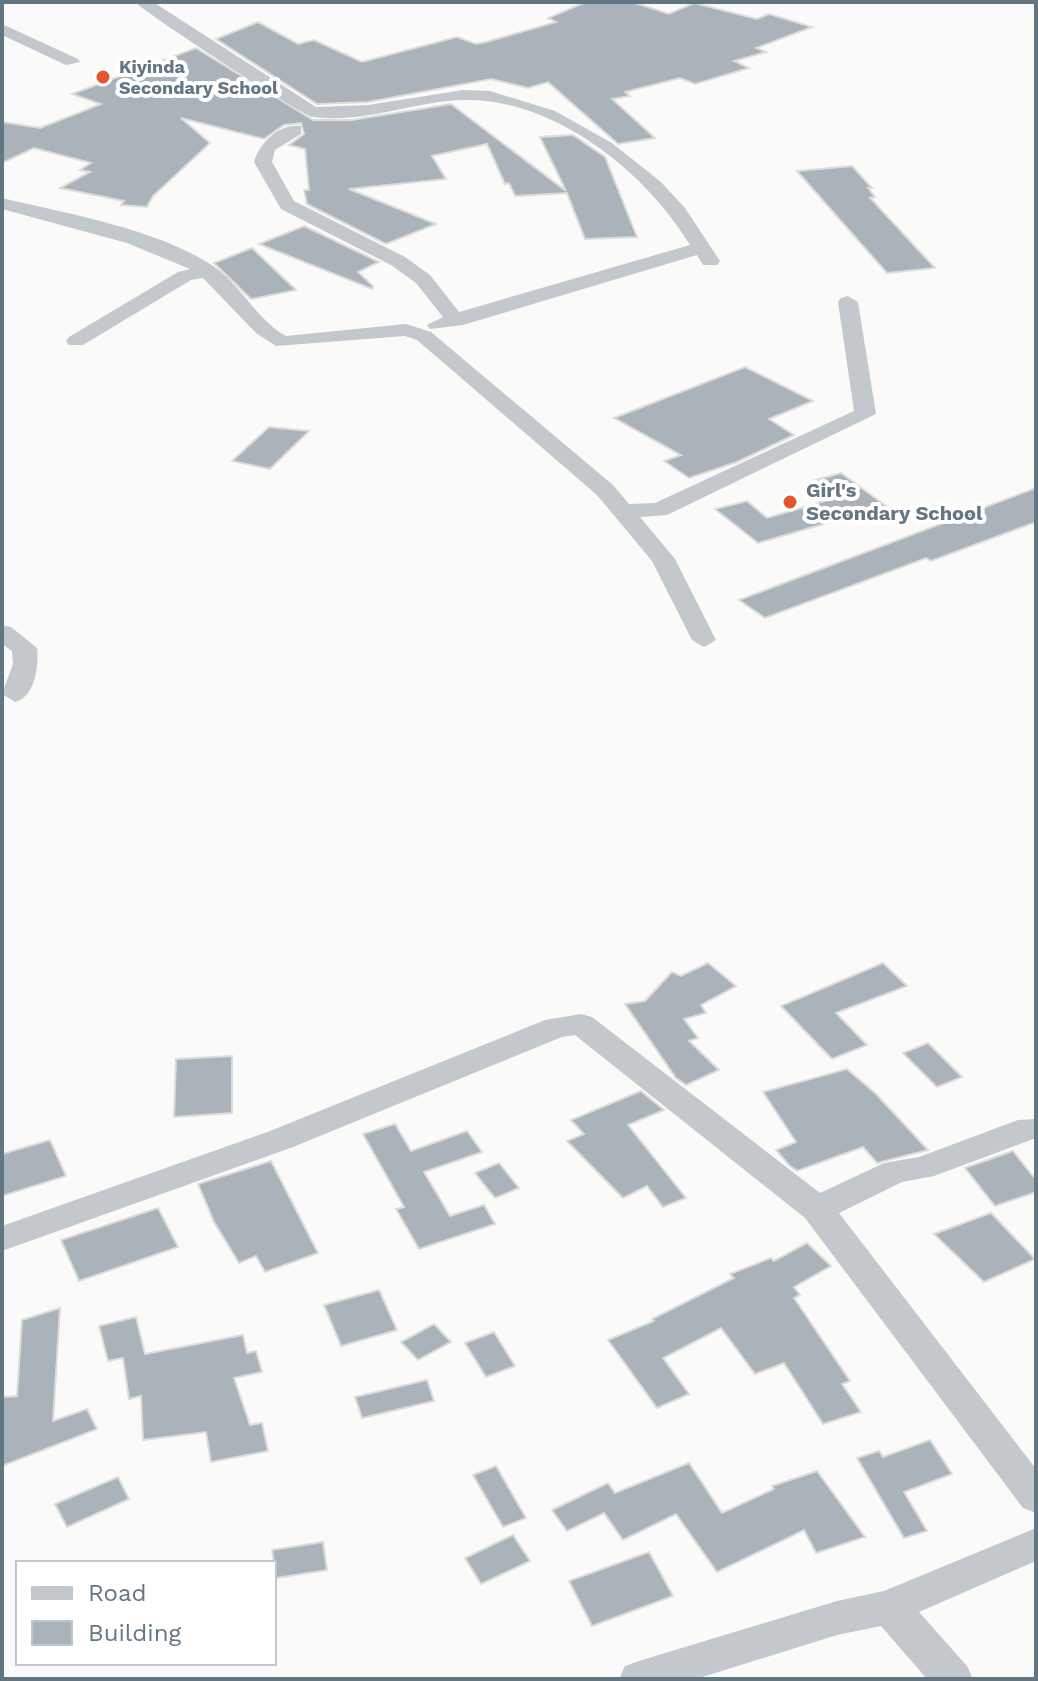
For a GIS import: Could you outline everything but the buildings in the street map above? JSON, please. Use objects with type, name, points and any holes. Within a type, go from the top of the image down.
[{"type":"street","points":[[2,203],[151,245],[207,271],[247,307],[274,338],[283,342],[413,331],[706,255],[673,205],[629,165],[581,130],[524,106],[477,95],[339,113],[312,112],[143,2]]},
{"type":"street","points":[[2,29],[72,62]]},
{"type":"street","points":[[295,130],[267,147],[263,162],[287,205],[398,261],[423,279],[456,321]]},
{"type":"street","points":[[76,341],[185,276],[207,271]]},
{"type":"street","points":[[623,511],[659,510],[865,414],[848,302]]},
{"type":"street","points":[[413,331],[438,345],[569,457],[623,511],[663,559],[704,640]]},
{"type":"street","points":[[2,632],[24,648],[26,664],[15,694]]},
{"type":"street","points":[[2,1239],[176,1181],[398,1096],[556,1027],[581,1024],[817,1209],[1036,1497]]},
{"type":"street","points":[[817,1209],[896,1171],[922,1168],[1029,1128]]},
{"type":"street","points":[[639,1679],[837,1618],[889,1607],[1036,1544]]},
{"type":"street","points":[[889,1607],[953,1679]]},
{"type":"place","name":"Kiyinda Secondary School","points":[[103,77]]},
{"type":"place","name":"Girl's Secondary School","points":[[790,502]]}]
